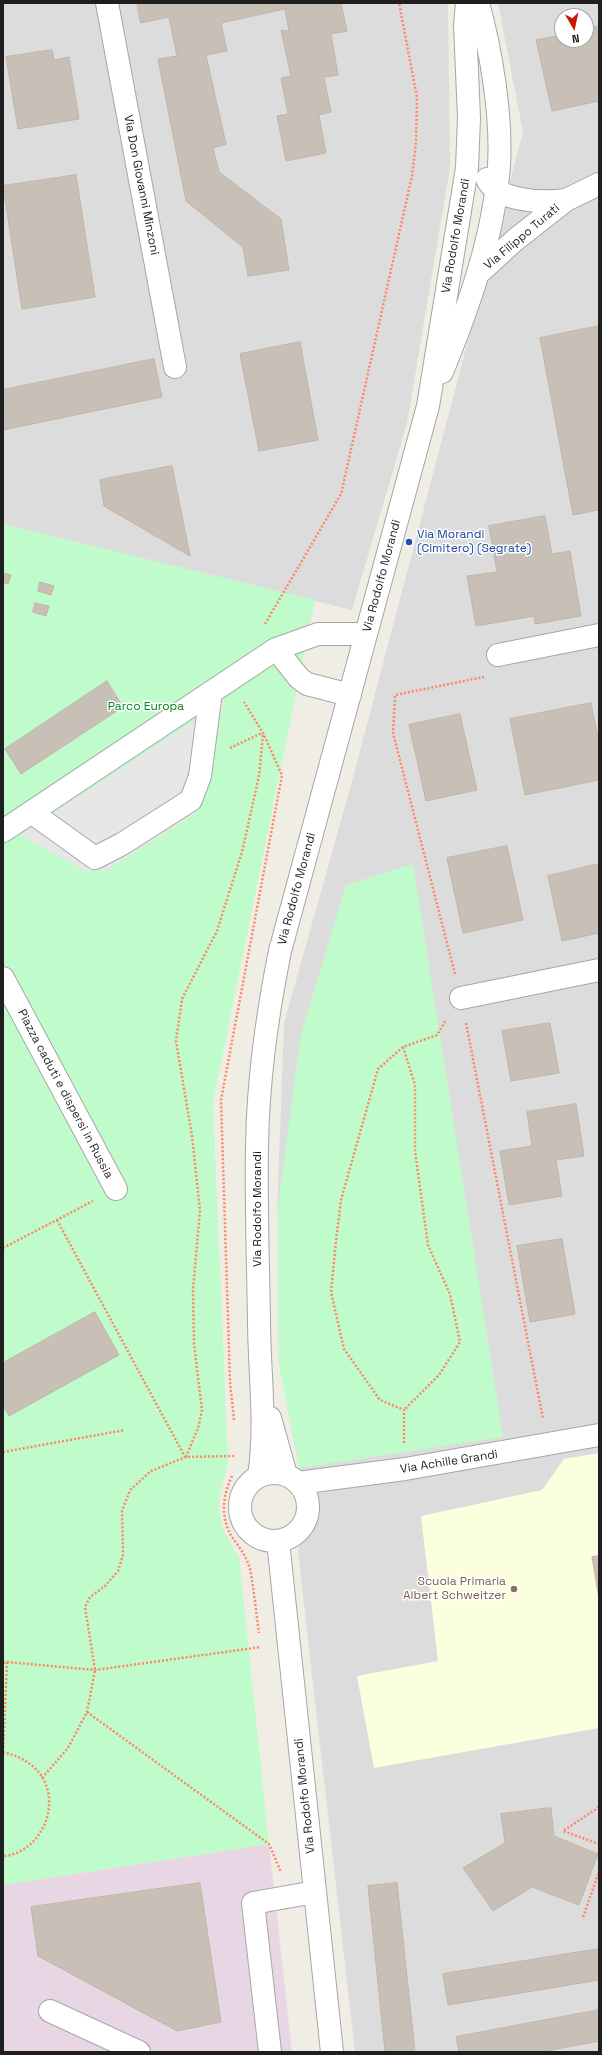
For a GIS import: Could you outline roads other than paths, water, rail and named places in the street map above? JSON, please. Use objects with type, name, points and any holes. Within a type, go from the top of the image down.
[{"type":"street","name":"Via Don Giovanni Minzoni","points":[[107,3],[175,367]]},
{"type":"street","name":"Via Rodolfo Morandi","points":[[259,1476],[262,1447],[262,1384],[259,1331],[257,1146],[267,1023],[280,951],[428,406],[467,168],[469,118],[465,25],[467,3]]},
{"type":"street","name":"Via Rodolfo Morandi","points":[[428,406],[459,331],[478,274],[489,230],[499,165],[497,106],[478,3]]},
{"type":"street","name":"Via Rodolfo Morandi","points":[[466,64],[475,76],[480,87],[483,115],[484,170],[489,182],[496,189]]},
{"type":"street","name":"Via Filippo Turati","points":[[478,274],[515,240],[566,200],[599,184]]},
{"type":"street","name":"Via Filippo Turati","points":[[496,189],[511,196],[537,202],[566,200]]},
{"type":"street","points":[[3,831],[230,678],[276,649],[318,634],[366,634]]},
{"type":"street","points":[[498,655],[599,635]]},
{"type":"street","points":[[276,649],[299,678],[307,684],[350,695]]},
{"type":"street","points":[[31,812],[95,858],[122,844],[191,800],[200,776],[211,692]]},
{"type":"street","points":[[462,998],[599,970]]},
{"type":"street","name":"Piazza caduti e dispersi in Russia","points":[[3,978],[116,1189]]},
{"type":"street","name":"Via Rodolfo Morandi","points":[[262,1384],[292,1479],[306,1495],[308,1506],[307,1516],[303,1525],[295,1534],[278,1541],[332,2052]]},
{"type":"street","name":"Via Achille Grandi","points":[[292,1479],[405,1470],[599,1435]]},
{"type":"street","points":[[278,1541],[268,1540],[256,1536],[246,1527],[240,1508],[241,1497],[247,1486],[259,1476],[273,1473],[292,1479]]},
{"type":"street","points":[[270,2052],[253,1903],[315,1892]]},
{"type":"street","points":[[50,2011],[139,2052]]},
{"type":"place","name":"Via Morandi (Cimitero) (Segrate)","points":[[409,542]]},
{"type":"place","name":"Scuola Primaria Albert Schweitzer","points":[[514,1589]]},
{"type":"park label","name":"Parco Europa","points":[[146,707]]}]
